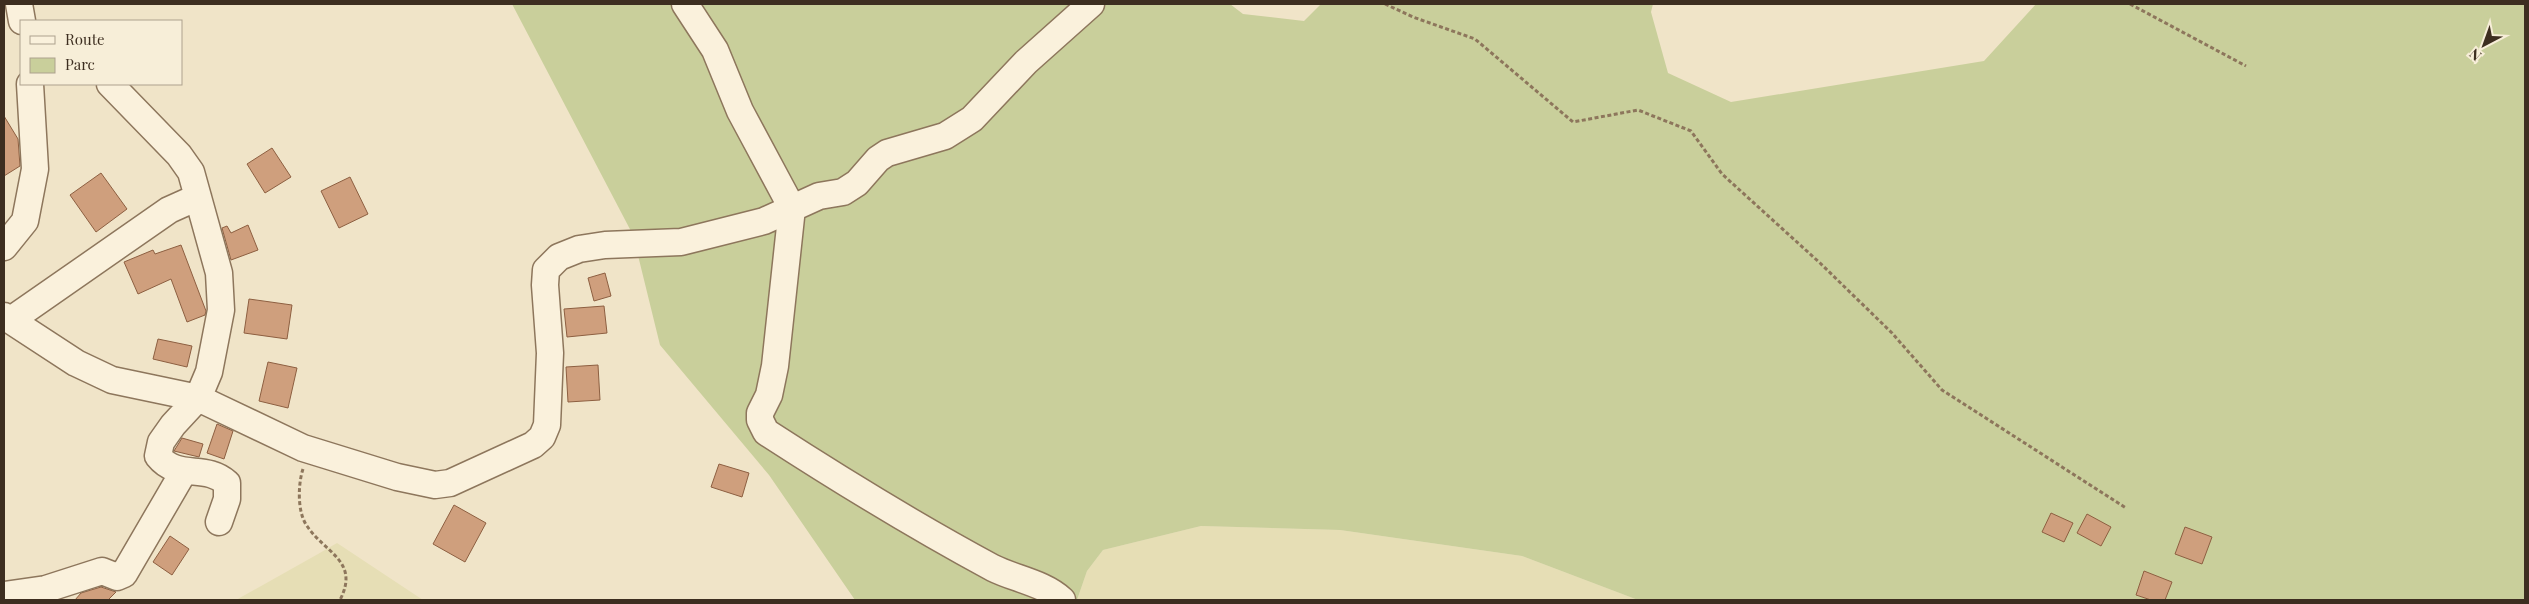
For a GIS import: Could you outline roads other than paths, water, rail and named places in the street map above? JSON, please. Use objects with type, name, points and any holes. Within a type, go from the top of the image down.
[{"type":"street","points":[[19,4],[22,20]]},
{"type":"street","points":[[685,4],[715,50],[740,111],[792,208],[775,366],[769,395],[760,413],[760,420],[766,432],[850,485],[986,564],[1051,593],[1062,600]]},
{"type":"street","points":[[198,197],[169,210],[7,318],[76,363],[112,380],[198,398],[303,448],[397,477],[435,485],[450,483],[533,445],[542,437],[547,425],[550,353],[545,285],[546,270],[559,256],[579,249],[612,245],[681,242],[764,220],[819,196],[843,192],[857,184],[878,159],[887,153],[945,136],[972,119],[1026,62],[1091,4]]},
{"type":"street","points":[[4,247],[25,221],[35,169],[30,85]]},
{"type":"street","points":[[111,85],[179,155],[191,172],[219,273],[221,310],[209,372],[198,398],[173,425],[161,442],[158,456],[166,465],[184,471],[210,473],[220,476],[227,483],[227,499],[219,522]]},
{"type":"street","points":[[4,595],[46,589],[102,571],[117,577],[124,574],[184,471]]}]
